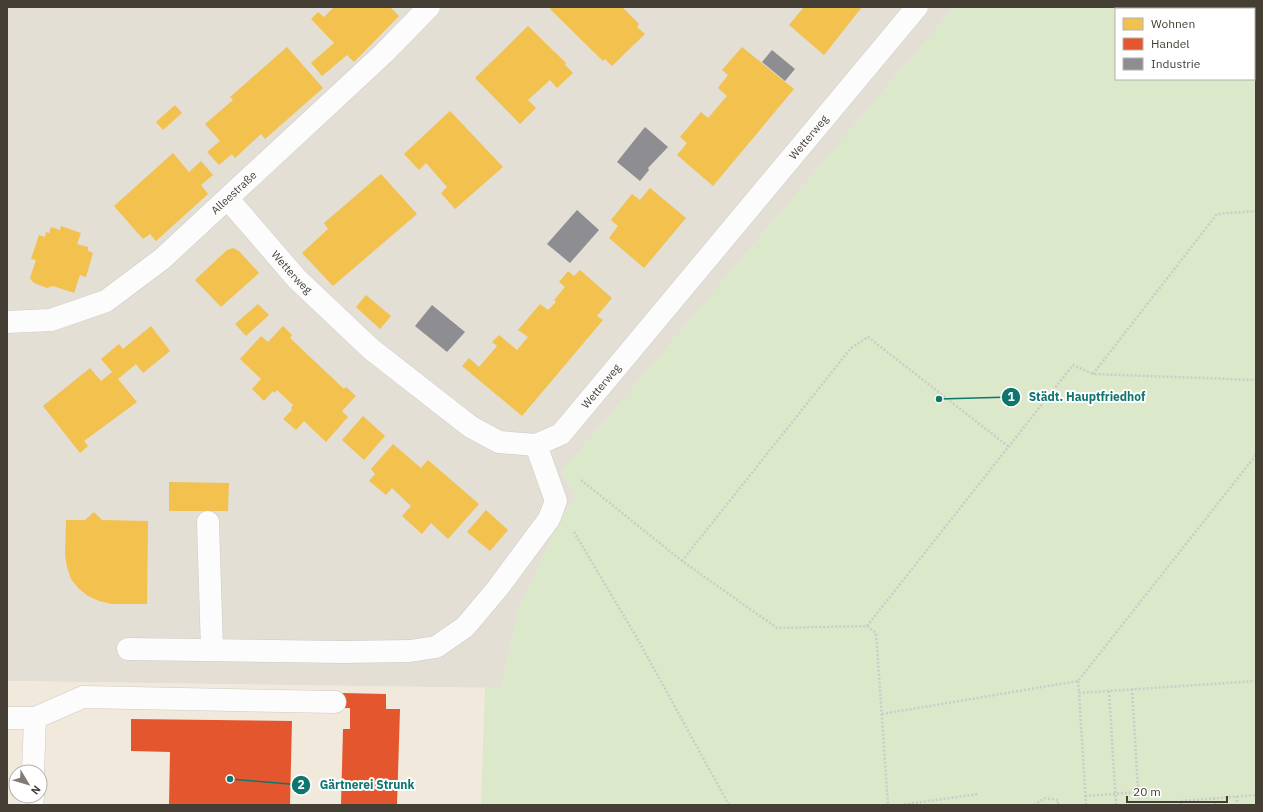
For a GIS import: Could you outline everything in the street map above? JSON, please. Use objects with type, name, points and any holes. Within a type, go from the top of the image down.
[{"type":"street","name":"Alleestraße","points":[[7,322],[51,320],[106,300],[162,259],[383,54],[429,7]]},
{"type":"street","name":"Wetterweg","points":[[228,199],[297,278],[371,349],[471,427],[499,442],[536,445],[562,434],[917,7]]},
{"type":"street","points":[[128,649],[344,652],[410,651],[436,647],[465,627],[497,589],[549,519],[556,501],[536,445]]},
{"type":"street","points":[[208,522],[212,650]]},
{"type":"street","points":[[7,718],[35,718],[83,697],[335,702]]},
{"type":"street","points":[[33,764],[35,718]]},
{"type":"path","points":[[1093,374],[1217,214],[1256,211]]},
{"type":"path","points":[[682,561],[851,348],[868,337],[1009,447]]},
{"type":"path","points":[[867,626],[1074,365],[1093,374],[1256,380]]},
{"type":"path","points":[[882,714],[1078,681],[1256,455]]},
{"type":"path","points":[[580,479],[682,561],[777,628],[867,626],[876,633],[888,805]]},
{"type":"path","points":[[556,501],[638,638],[729,805]]},
{"type":"path","points":[[1078,681],[1086,805]]},
{"type":"path","points":[[1079,693],[1256,681]]},
{"type":"path","points":[[1132,689],[1139,805]]},
{"type":"path","points":[[1108,691],[1116,805]]},
{"type":"path","points":[[1085,796],[1138,792]]},
{"type":"path","points":[[900,805],[978,794]]},
{"type":"path","points":[[1181,805],[1181,801],[1256,795]]},
{"type":"path","points":[[1237,796],[1237,805]]},
{"type":"path","points":[[1034,805],[1045,798],[1058,800],[1058,805]]},
{"type":"path","points":[[1214,798],[1215,805]]},
{"type":"shaded area","points":[[7,7],[954,7],[561,473],[576,495],[558,523],[518,611],[501,688],[7,681]]},
{"type":"shaded area","points":[[1194,7],[1256,7],[1256,21],[1255,8]]},
{"type":"shaded area","points":[[7,681],[485,688],[481,805],[7,805]]},
{"type":"green space","points":[[954,7],[1198,8],[1115,8],[1115,80],[1255,80],[1256,21],[1256,805],[481,805],[485,688],[501,688],[518,611],[558,523],[576,495],[561,473]]},
{"type":"building: Wohnen","points":[[334,7],[390,7],[399,16],[354,62],[347,55],[322,76],[311,63],[334,43],[311,19],[318,12],[324,17]]},
{"type":"building: Wohnen","points":[[552,7],[622,7],[639,24],[637,27],[645,34],[612,66],[605,59],[603,61],[550,9]]},
{"type":"building: Wohnen","points":[[804,7],[862,7],[824,55],[789,25]]},
{"type":"building: Wohnen","points":[[528,26],[566,63],[565,65],[573,73],[557,88],[550,80],[528,100],[536,108],[520,124],[475,78]]},
{"type":"building: Wohnen","points":[[287,47],[323,88],[265,139],[261,134],[235,158],[232,154],[219,165],[207,152],[220,141],[205,124],[233,100],[230,97]]},
{"type":"building: Wohnen","points":[[742,47],[794,89],[713,186],[677,155],[687,143],[680,137],[701,112],[708,118],[727,96],[718,88],[728,75],[722,70]]},
{"type":"building: Wohnen","points":[[175,105],[182,113],[163,130],[156,122]]},
{"type":"building: Wohnen","points":[[450,111],[503,167],[455,209],[441,193],[447,187],[426,163],[419,170],[404,154]]},
{"type":"building: Wohnen","points":[[173,153],[189,172],[201,161],[213,175],[201,185],[208,194],[156,241],[150,234],[143,239],[114,206]]},
{"type":"building: Wohnen","points":[[381,174],[417,214],[333,286],[302,253],[328,229],[324,223]]},
{"type":"building: Wohnen","points":[[650,188],[686,218],[644,268],[609,238],[618,226],[611,220],[632,194],[640,200]]},
{"type":"building: Wohnen","points":[[61,226],[81,233],[77,244],[88,247],[88,251],[93,253],[86,277],[80,275],[74,293],[53,286],[47,288],[34,283],[30,278],[36,260],[31,259],[39,235],[45,237],[46,232],[49,233],[51,227],[60,230]]},
{"type":"building: Wohnen","points":[[233,248],[239,251],[259,273],[221,307],[195,280],[227,250]]},
{"type":"building: Wohnen","points":[[580,270],[612,298],[597,316],[603,320],[522,416],[462,366],[469,358],[479,367],[497,346],[492,342],[499,335],[517,350],[528,337],[518,330],[540,304],[548,310],[556,302],[554,300],[565,287],[559,282],[568,271],[574,276]]},
{"type":"building: Wohnen","points":[[366,295],[391,316],[380,329],[356,307]]},
{"type":"building: Wohnen","points":[[258,304],[269,315],[246,336],[235,324]]},
{"type":"building: Wohnen","points":[[151,326],[170,351],[143,373],[136,364],[118,379],[137,402],[84,441],[88,446],[80,453],[43,406],[90,368],[101,381],[112,372],[101,359],[119,344],[123,349]]},
{"type":"building: Wohnen","points":[[283,326],[292,335],[290,338],[344,389],[346,387],[356,396],[342,411],[348,417],[326,442],[304,421],[296,430],[283,419],[292,410],[291,408],[293,405],[277,390],[274,393],[273,391],[264,401],[252,389],[261,379],[240,359],[261,336],[268,342]]},
{"type":"building: Wohnen","points":[[363,416],[385,436],[364,460],[342,440]]},
{"type":"building: Wohnen","points":[[393,444],[421,468],[428,460],[479,504],[448,539],[431,523],[422,534],[402,516],[411,506],[392,488],[386,495],[369,481],[375,474],[371,469]]},
{"type":"building: Wohnen","points":[[169,482],[229,483],[228,511],[169,511]]},
{"type":"building: Wohnen","points":[[486,510],[508,530],[490,551],[467,532]]},
{"type":"building: Wohnen","points":[[94,512],[102,520],[148,521],[147,604],[112,604],[99,601],[88,596],[79,589],[71,579],[65,555],[66,520],[85,520]]},
{"type":"building: Handel","points":[[342,693],[386,694],[386,709],[400,709],[397,805],[341,805],[343,729],[350,729],[350,708],[342,708]]},
{"type":"building: Handel","points":[[131,719],[292,721],[290,805],[169,805],[170,752],[131,751]]},
{"type":"building: Industrie","points":[[772,50],[795,69],[785,81],[762,62]]},
{"type":"building: Industrie","points":[[645,127],[668,147],[648,168],[649,170],[640,181],[617,162]]},
{"type":"building: Industrie","points":[[577,210],[599,230],[570,263],[547,244]]},
{"type":"building: Industrie","points":[[432,305],[465,332],[447,352],[415,326]]},
{"type":"place","name":"Städt. Hauptfriedhof","points":[[939,399]]},
{"type":"place","name":"Gärtnerei Strunk","points":[[230,779]]}]
